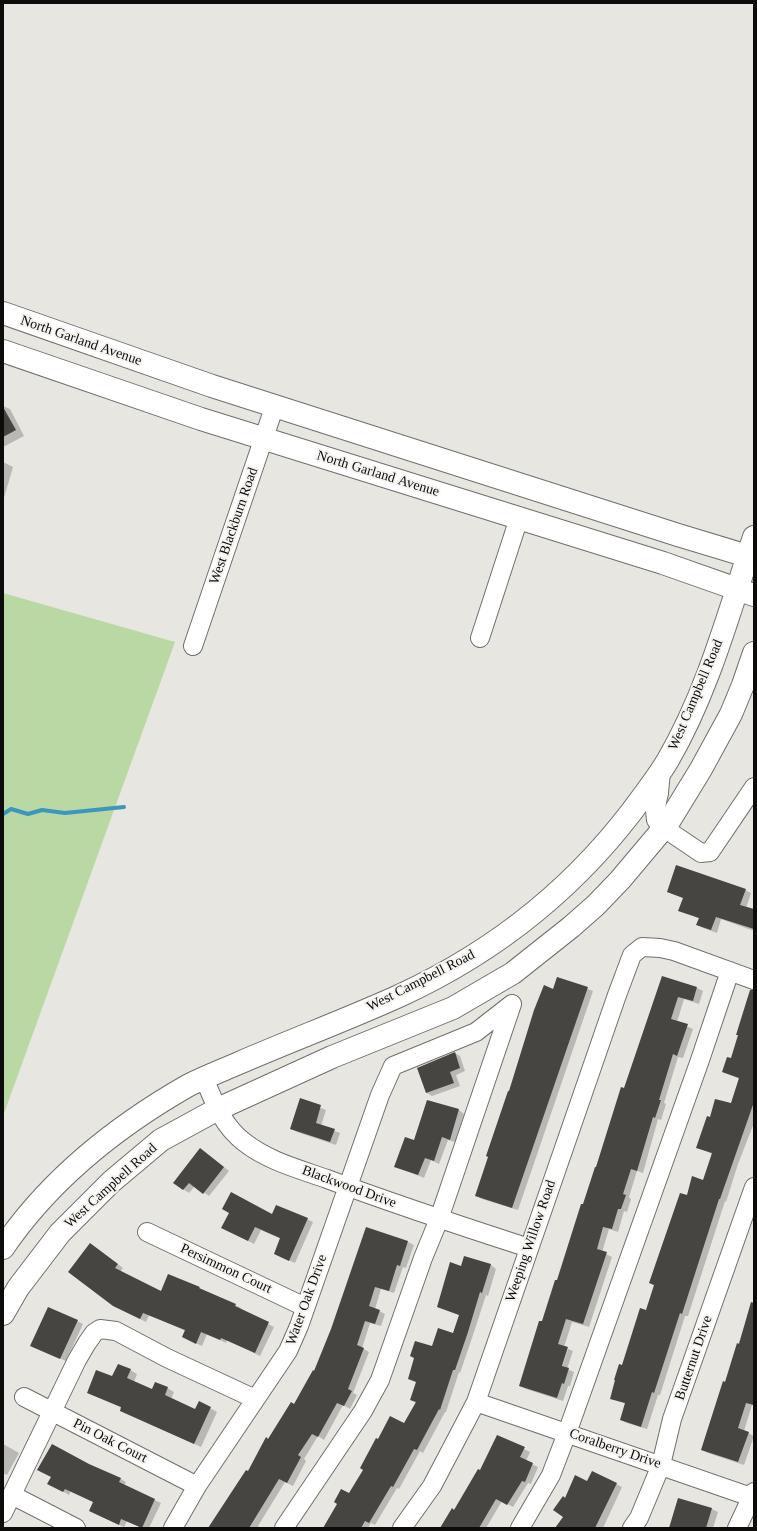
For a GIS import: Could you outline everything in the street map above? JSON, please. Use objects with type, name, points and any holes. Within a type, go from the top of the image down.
[{"type":"main road","name":"North Garland Avenue","points":[[3,313],[212,386],[671,533],[752,550]]},
{"type":"main road","name":"North Garland Avenue","points":[[3,350],[201,419],[663,563],[746,593]]},
{"type":"main road","name":"West Campbell Road","points":[[3,1248],[15,1230],[66,1174],[123,1127],[191,1084],[401,995],[473,957],[542,906],[570,882],[625,821],[668,760],[684,730],[746,593],[752,550]]},
{"type":"main road","name":"West Campbell Road","points":[[3,1314],[18,1288],[60,1233],[112,1182],[161,1140],[218,1110],[332,1057],[453,1008],[513,973],[596,905],[620,880],[664,828],[701,769],[731,714],[744,685],[754,653]]},
{"type":"main road","points":[[419,985],[431,1017]]},
{"type":"street","name":"West Blackburn Road","points":[[193,646],[275,405]]},
{"type":"street","points":[[480,638],[519,518]]},
{"type":"street","points":[[661,771],[659,793],[655,811],[656,820],[664,828],[701,853],[710,852],[754,787]]},
{"type":"street","name":"Weeping Willow Road","points":[[402,1528],[432,1486],[476,1402],[632,955],[642,947],[660,948],[674,951],[730,972]]},
{"type":"street","points":[[520,1528],[551,1475],[567,1433],[730,972],[754,980]]},
{"type":"street","name":"Water Oak Drive","points":[[173,1528],[197,1486],[288,1351],[299,1326],[380,1095],[393,1066],[476,1032],[512,1004],[439,1219]]},
{"type":"street","name":"Blackwood Drive","points":[[204,1078],[218,1110],[229,1128],[244,1142],[265,1156],[347,1187],[529,1248]]},
{"type":"street","name":"Butternut Drive","points":[[632,1528],[638,1518],[661,1465],[672,1419],[754,1187]]},
{"type":"street","points":[[284,1528],[363,1411],[380,1380],[423,1258],[439,1219]]},
{"type":"street","name":"Persimmon Court","points":[[147,1232],[305,1307]]},
{"type":"street","points":[[3,1513],[37,1440],[87,1343],[94,1333],[100,1330],[116,1331],[125,1335],[167,1358],[255,1399]]},
{"type":"street","name":"Pin Oak Court","points":[[24,1397],[197,1486]]},
{"type":"street","name":"Coralberry Drive","points":[[476,1402],[753,1496]]},
{"type":"street","points":[[12,1495],[76,1528]]},
{"type":"street","points":[[737,1528],[753,1496]]},
{"type":"green space","points":[[3,593],[175,642],[3,1116]]},
{"type":"building","points":[[3,407],[16,430],[3,437]]},
{"type":"building","points":[[676,865],[746,889],[740,905],[754,909],[754,929],[716,917],[711,930],[696,925],[699,918],[678,911],[683,898],[667,892]]},
{"type":"building","points":[[662,976],[697,987],[693,1001],[678,997],[671,1019],[688,1024],[677,1056],[673,1054],[659,1100],[661,1100],[655,1118],[653,1117],[637,1171],[631,1169],[623,1194],[626,1195],[621,1209],[618,1209],[612,1229],[603,1227],[597,1249],[607,1252],[583,1324],[566,1319],[558,1344],[568,1347],[562,1366],[569,1368],[564,1384],[562,1383],[557,1398],[519,1386],[539,1321],[542,1321],[555,1280],[557,1280],[581,1204],[583,1204],[596,1167],[621,1087],[624,1088]]},
{"type":"building","points":[[557,977],[588,987],[512,1208],[475,1196],[488,1157],[486,1156],[509,1091],[534,1010],[544,985],[553,989]]},
{"type":"building","points":[[750,990],[754,990],[754,1102],[719,1199],[682,1314],[680,1313],[654,1393],[652,1392],[641,1427],[620,1420],[625,1403],[610,1399],[614,1380],[619,1364],[622,1365],[640,1308],[646,1310],[654,1285],[649,1283],[680,1193],[687,1195],[692,1176],[703,1180],[712,1153],[696,1148],[707,1116],[710,1117],[715,1099],[731,1103],[739,1078],[722,1072],[727,1057],[731,1058],[738,1035],[736,1035]]},
{"type":"building","points":[[455,1052],[460,1068],[450,1072],[454,1083],[426,1093],[417,1068]]},
{"type":"building","points":[[300,1098],[321,1105],[316,1123],[335,1129],[330,1142],[290,1129]]},
{"type":"building","points":[[427,1100],[459,1109],[450,1140],[442,1137],[434,1161],[425,1158],[418,1175],[394,1167],[405,1137],[414,1140]]},
{"type":"building","points":[[200,1148],[224,1167],[203,1194],[189,1183],[183,1190],[173,1183]]},
{"type":"building","points":[[231,1192],[272,1214],[276,1205],[308,1218],[289,1261],[274,1254],[280,1238],[255,1227],[248,1241],[221,1228],[229,1213],[222,1209]]},
{"type":"building","points":[[366,1227],[408,1241],[400,1266],[397,1265],[389,1291],[375,1287],[369,1306],[380,1310],[375,1324],[365,1321],[357,1345],[364,1348],[348,1389],[352,1391],[344,1406],[337,1403],[318,1437],[312,1434],[298,1455],[301,1457],[287,1483],[279,1479],[249,1528],[208,1528],[246,1470],[248,1471],[266,1437],[268,1439],[291,1402],[294,1404],[313,1370],[314,1371],[331,1329]]},
{"type":"building","points":[[90,1243],[118,1264],[115,1268],[161,1291],[168,1274],[236,1304],[235,1306],[269,1322],[255,1353],[221,1338],[220,1340],[201,1332],[196,1344],[182,1337],[185,1330],[143,1313],[140,1319],[113,1306],[68,1272]]},
{"type":"building","points":[[464,1256],[491,1264],[440,1410],[439,1409],[417,1450],[414,1449],[393,1487],[391,1486],[369,1523],[365,1521],[361,1528],[323,1528],[337,1504],[334,1502],[341,1489],[349,1493],[363,1470],[360,1468],[390,1416],[404,1423],[416,1402],[410,1400],[416,1382],[408,1379],[414,1358],[410,1356],[415,1341],[432,1346],[438,1328],[453,1333],[459,1315],[437,1307],[450,1262],[461,1266]]},
{"type":"building","points":[[751,1302],[754,1303],[754,1405],[746,1403],[738,1428],[749,1432],[738,1462],[701,1450],[723,1381],[725,1382],[737,1343],[739,1344]]},
{"type":"building","points":[[48,1307],[78,1320],[60,1359],[30,1346]]},
{"type":"building","points":[[118,1364],[131,1369],[127,1378],[152,1389],[155,1382],[168,1387],[165,1395],[195,1409],[199,1401],[211,1407],[194,1444],[120,1411],[121,1407],[87,1393],[96,1370],[112,1376]]},
{"type":"building","points":[[497,1435],[525,1447],[520,1457],[533,1463],[525,1482],[522,1481],[507,1505],[496,1499],[479,1528],[440,1528],[452,1508],[454,1510],[478,1469],[480,1470]]},
{"type":"building","points":[[52,1444],[89,1464],[121,1478],[119,1482],[155,1499],[142,1528],[121,1519],[119,1525],[89,1511],[93,1502],[65,1489],[63,1492],[47,1484],[51,1477],[37,1470]]},
{"type":"building","points":[[592,1471],[617,1483],[595,1528],[555,1528],[563,1517],[553,1510],[563,1496],[565,1498],[575,1475],[587,1481]]},
{"type":"building","points":[[678,1498],[712,1508],[706,1528],[669,1528]]},
{"type":"waterway","points":[[3,814],[11,809],[28,814],[42,810],[65,813],[124,807]]}]
